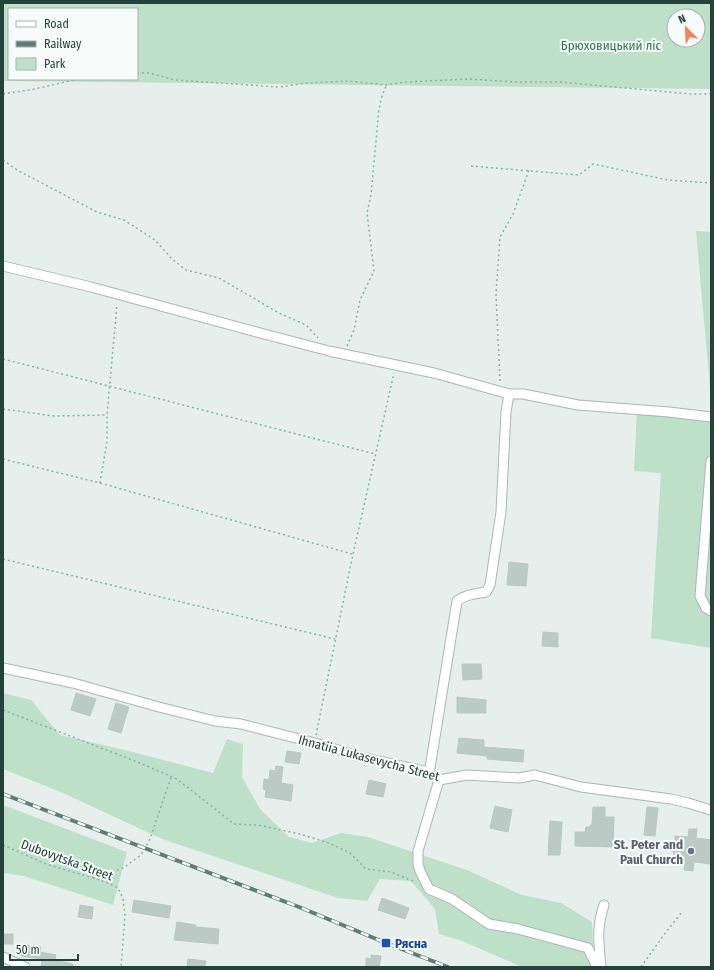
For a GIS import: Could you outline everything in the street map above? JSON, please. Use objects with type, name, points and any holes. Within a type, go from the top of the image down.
[{"type":"street","points":[[3,266],[329,351],[434,373],[504,392],[523,394],[578,405],[669,412],[711,417]]},
{"type":"street","points":[[428,774],[457,601],[470,594],[486,592],[490,585],[501,512],[506,412],[504,392]]},
{"type":"street","points":[[711,461],[700,596],[706,608],[711,611]]},
{"type":"street","name":"Ihnatiia Lukasevycha Street","points":[[3,668],[73,683],[215,721],[241,724],[315,743],[361,757],[424,771],[439,780],[467,775],[519,778],[535,775],[581,787],[671,799],[711,810]]},
{"type":"street","points":[[439,780],[418,852],[418,864],[420,871],[429,889],[452,900],[489,924],[518,929],[588,948],[597,967]]},
{"type":"street","points":[[601,967],[598,934],[600,918],[604,905]]},
{"type":"street","points":[[3,956],[25,967]]},
{"type":"path","points":[[138,73],[149,73],[175,80],[242,85],[279,86],[349,81],[386,85],[406,82],[469,79],[516,82],[560,82],[691,94],[711,94]]},
{"type":"path","points":[[3,94],[30,90],[74,80]]},
{"type":"path","points":[[344,354],[354,330],[360,300],[374,271],[367,213],[371,194],[375,137],[379,109],[386,85]]},
{"type":"path","points":[[3,160],[17,170],[97,212],[124,220],[155,240],[172,259],[186,270],[219,278],[279,313],[306,325],[329,351]]},
{"type":"path","points":[[471,166],[579,175],[593,164],[668,180],[711,183]]},
{"type":"path","points":[[504,392],[500,370],[496,294],[500,237],[513,214],[529,170]]},
{"type":"path","points":[[100,483],[107,441],[107,415],[118,295]]},
{"type":"path","points":[[3,359],[376,454]]},
{"type":"path","points":[[315,743],[353,554],[396,365]]},
{"type":"path","points":[[3,409],[54,416],[107,415]]},
{"type":"path","points":[[3,459],[100,483],[353,554]]},
{"type":"path","points":[[3,559],[336,639]]},
{"type":"path","points":[[3,710],[171,776],[177,779],[234,824],[258,825],[300,834],[330,843],[350,853],[366,869],[391,872],[429,889]]},
{"type":"path","points":[[93,878],[123,868],[141,855],[150,839],[171,776]]},
{"type":"path","name":"Dubovytska Street","points":[[3,845],[46,864],[106,882],[118,888],[123,899],[125,915],[121,967]]},
{"type":"path","points":[[641,967],[682,912]]},
{"type":"green space","name":"Брюховицький ліс","points":[[3,3],[711,3],[711,89],[3,81]]},
{"type":"green space","points":[[696,231],[711,232],[711,399]]},
{"type":"green space","points":[[637,410],[711,415],[711,648],[651,638],[661,473],[634,471]]},
{"type":"green space","points":[[3,693],[31,700],[60,735],[213,773],[227,739],[243,744],[242,777],[260,809],[289,837],[312,843],[341,833],[368,837],[467,870],[522,895],[561,903],[592,922],[594,967],[522,967],[462,941],[439,934],[435,909],[411,881],[380,879],[367,901],[338,898],[162,839],[63,793],[3,769]]},
{"type":"green space","points":[[3,805],[127,852],[113,905],[24,876],[3,873]]},
{"type":"building","points":[[509,562],[528,564],[526,586],[507,585]]},
{"type":"building","points":[[543,632],[558,633],[558,647],[542,646]]},
{"type":"building","points":[[462,664],[481,664],[482,679],[463,680]]},
{"type":"building","points":[[76,693],[96,699],[90,716],[71,710]]},
{"type":"building","points":[[457,697],[486,700],[486,713],[457,713]]},
{"type":"building","points":[[116,703],[129,707],[121,733],[108,729]]},
{"type":"building","points":[[459,738],[484,740],[484,747],[524,750],[523,762],[487,759],[487,756],[457,753]]},
{"type":"building","points":[[287,751],[301,753],[299,764],[285,762]]},
{"type":"building","points":[[276,766],[283,767],[281,783],[293,785],[291,801],[265,797],[266,790],[263,789],[264,779],[269,780],[270,770],[275,771]]},
{"type":"building","points":[[369,780],[386,784],[383,797],[366,794]]},
{"type":"building","points":[[495,806],[512,810],[508,832],[490,828]]},
{"type":"building","points":[[593,807],[605,807],[605,817],[614,817],[613,847],[575,846],[575,832],[585,832],[586,827],[590,827],[590,825],[592,825]]},
{"type":"building","points":[[647,807],[658,808],[655,836],[644,835]]},
{"type":"building","points":[[550,821],[562,822],[560,855],[548,855]]},
{"type":"building","name":"St. Peter and Paul Church","points":[[689,829],[697,829],[696,838],[711,840],[711,864],[694,862],[693,871],[684,870],[685,861],[673,860],[674,853],[670,849],[670,845],[675,843],[675,836],[688,837]]},
{"type":"building","points":[[382,898],[409,908],[405,919],[378,910]]},
{"type":"building","points":[[134,900],[171,906],[169,918],[132,912]]},
{"type":"building","points":[[80,905],[93,907],[92,919],[78,917]]},
{"type":"building","points":[[177,922],[196,925],[196,927],[219,929],[218,944],[174,940]]},
{"type":"building","points":[[3,934],[13,934],[13,944],[3,944]]},
{"type":"building","points":[[22,945],[41,947],[40,952],[56,955],[55,960],[73,964],[73,967],[41,966],[42,959],[21,956]]},
{"type":"building","name":"Рясна","points":[[371,955],[381,956],[379,967],[366,967],[366,958],[371,959]]},
{"type":"building","points":[[188,959],[206,961],[205,967],[187,967]]},
{"type":"railway","points":[[3,794],[299,907],[448,967]]},
{"type":"place","name":"St. Peter and Paul Church","points":[[691,851]]},
{"type":"place","name":"Рясна","points":[[386,943]]}]
